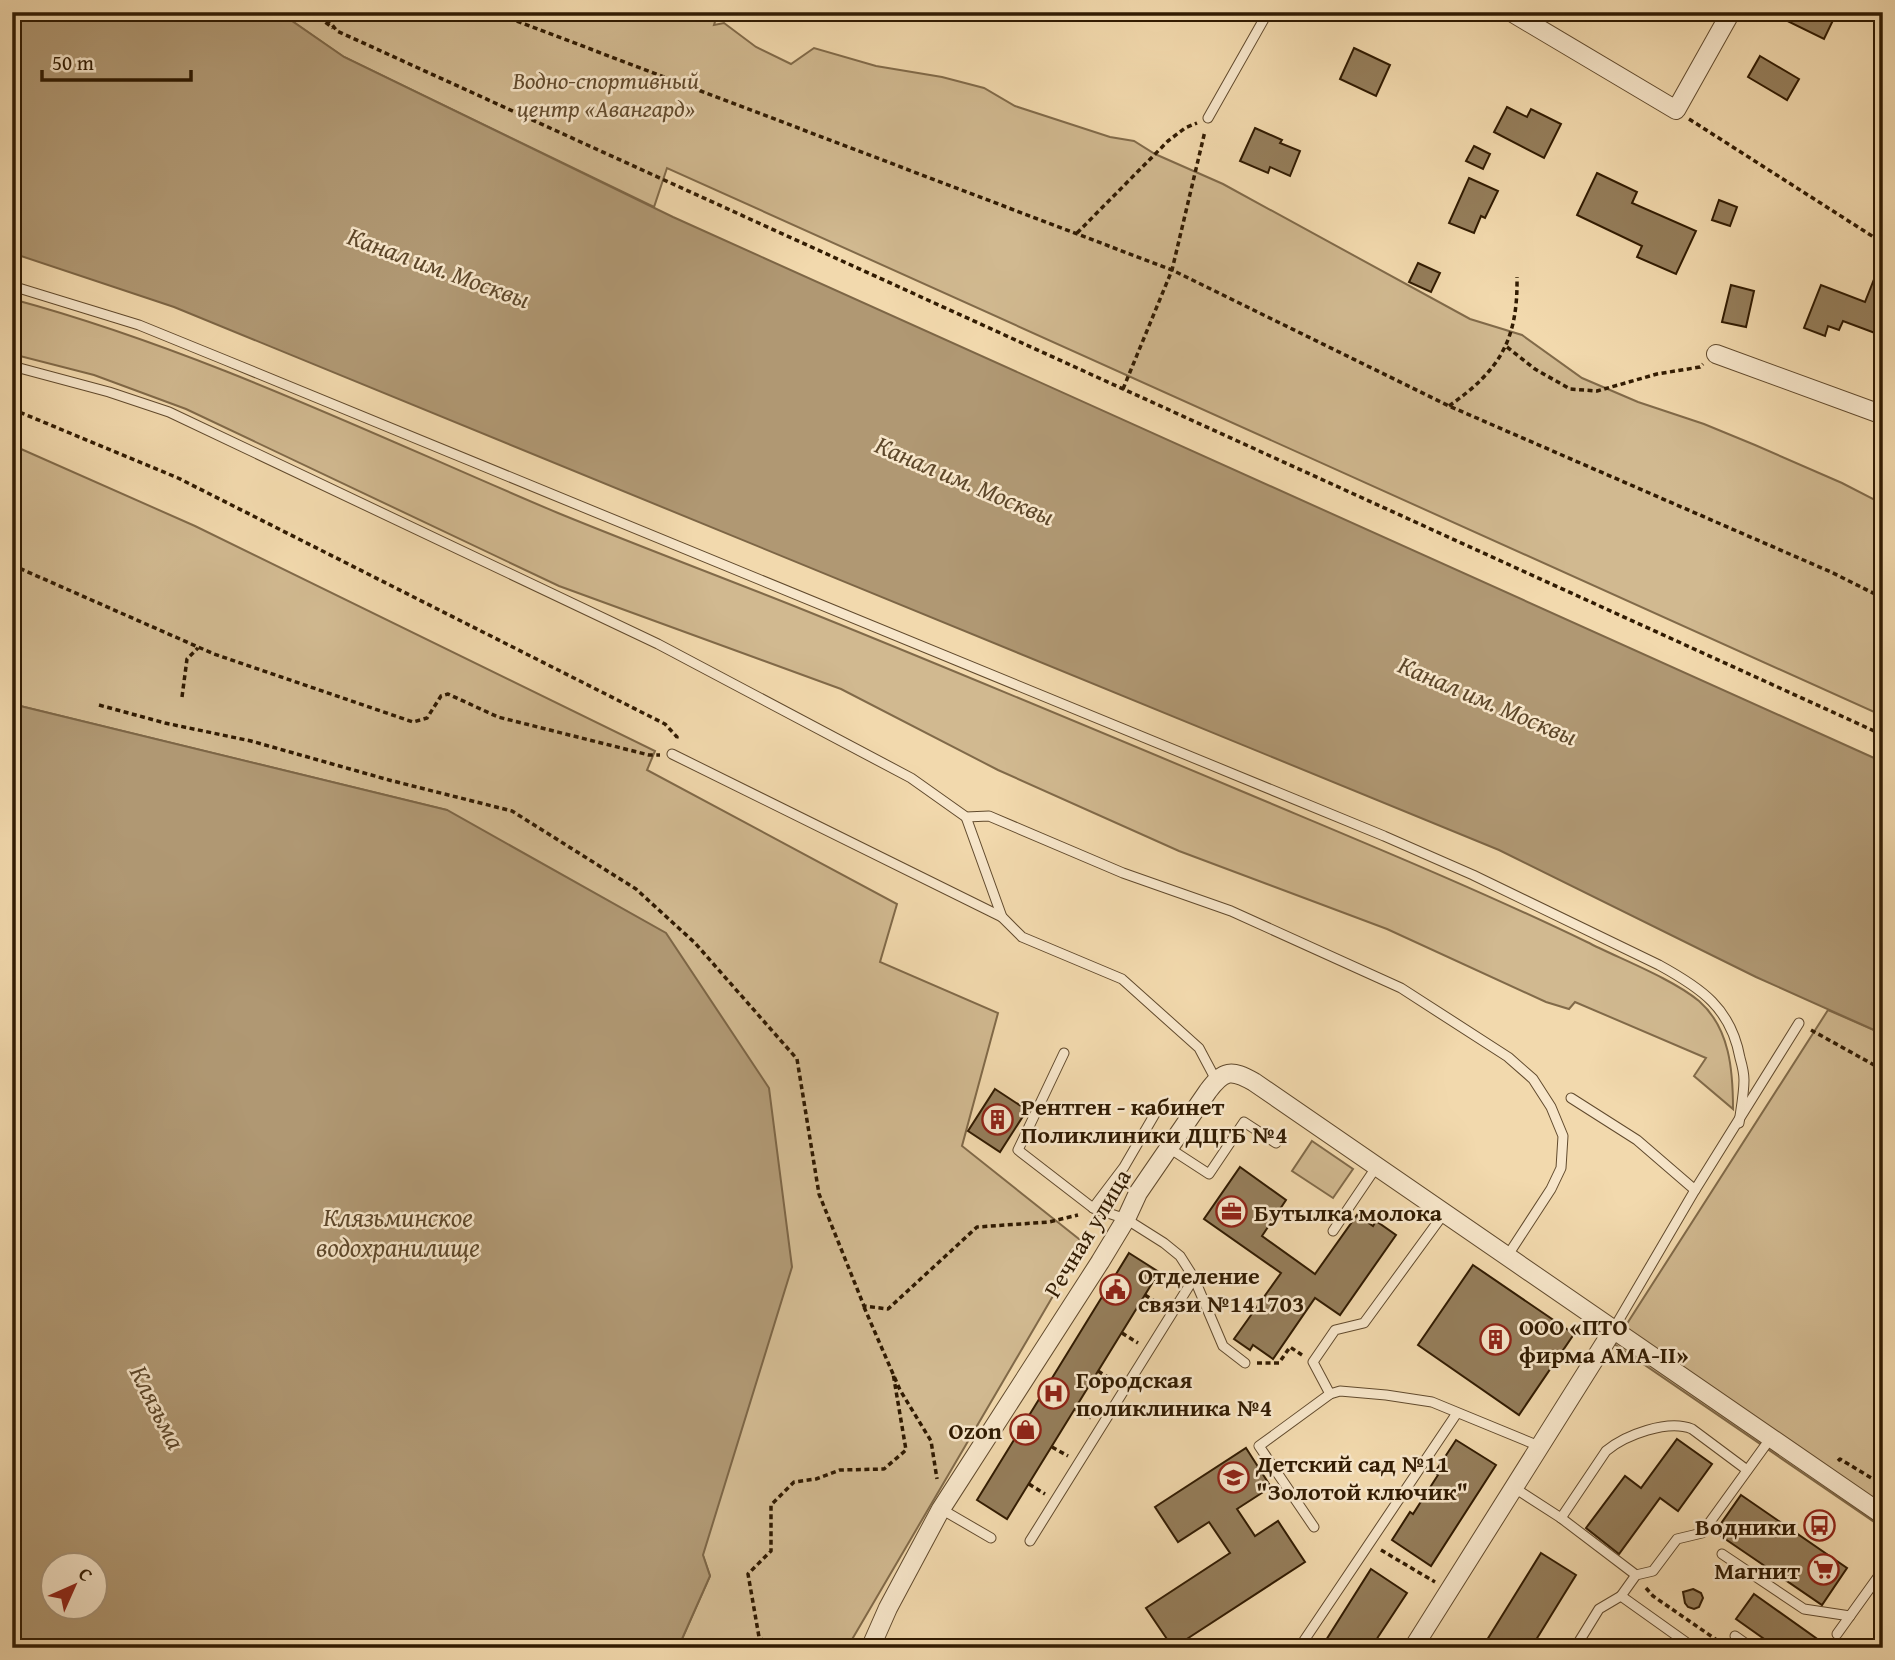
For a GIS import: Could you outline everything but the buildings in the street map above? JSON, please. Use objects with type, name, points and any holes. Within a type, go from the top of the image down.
[{"type":"street","points":[[1511,12],[1676,110],[1731,12]]},
{"type":"street","points":[[1716,354],[1883,415]]},
{"type":"street","points":[[1216,1080],[1226,1073],[1239,1073],[1508,1255],[1883,1515]]},
{"type":"street","name":"Речная улица","points":[[875,1648],[873,1642],[888,1608],[941,1509],[1126,1219],[1138,1193],[1216,1080]]},
{"type":"street","points":[[1413,1648],[1613,1330]]},
{"type":"lane","points":[[1208,118],[1268,12]]},
{"type":"lane","points":[[12,286],[139,325],[225,360],[1384,836],[1585,929],[1687,980],[1711,998],[1728,1020],[1739,1048],[1744,1079],[1739,1122]]},
{"type":"lane","points":[[12,366],[169,412],[658,644],[911,778],[966,817],[1002,917]]},
{"type":"lane","points":[[672,754],[1002,917],[1022,937],[1122,979],[1199,1048],[1216,1080]]},
{"type":"lane","points":[[966,817],[989,816],[1124,873],[1231,911],[1401,988],[1508,1057],[1533,1079],[1563,1136],[1561,1168],[1551,1189],[1508,1255]]},
{"type":"lane","points":[[1613,1330],[1695,1190],[1799,1023]]},
{"type":"lane","points":[[1063,1053],[1018,1150],[1093,1208],[1126,1219],[1180,1256],[1194,1278],[1223,1346],[1245,1363]]},
{"type":"lane","points":[[1571,1098],[1637,1140],[1695,1190]]},
{"type":"lane","points":[[1093,1208],[1124,1167],[1156,1112]]},
{"type":"lane","points":[[1169,1148],[1209,1174],[1244,1122],[1276,1143]]},
{"type":"lane","points":[[1333,1231],[1377,1166]]},
{"type":"lane","points":[[1330,1394],[1313,1363],[1335,1330],[1364,1323],[1445,1212]]},
{"type":"lane","points":[[1030,1541],[1194,1278]]},
{"type":"lane","points":[[1314,1527],[1259,1446],[1330,1394],[1340,1391],[1432,1402],[1539,1446]]},
{"type":"lane","points":[[1299,1648],[1457,1413]]},
{"type":"lane","points":[[1561,1518],[1606,1451],[1614,1444],[1624,1438],[1670,1425],[1682,1425],[1692,1429],[1747,1471]]},
{"type":"lane","points":[[1575,1648],[1599,1609],[1621,1596],[1636,1575],[1653,1571],[1676,1539],[1702,1533],[1770,1439]]},
{"type":"lane","points":[[1513,1487],[1561,1518],[1636,1575]]},
{"type":"lane","points":[[941,1509],[991,1538]]},
{"type":"lane","points":[[1722,1554],[1804,1609],[1850,1616]]},
{"type":"lane","points":[[1837,1634],[1883,1570]]},
{"type":"lane","points":[[1621,1596],[1694,1648]]},
{"type":"lane","points":[[1735,1636],[1752,1648]]},
{"type":"path","points":[[312,12],[337,31],[1883,735]]},
{"type":"path","points":[[322,12],[337,31]]},
{"type":"path","points":[[493,12],[1172,270],[1449,406],[1831,572],[1883,598]]},
{"type":"path","points":[[1676,110],[1883,243]]},
{"type":"path","points":[[1123,389],[1172,270],[1208,118]]},
{"type":"path","points":[[1076,234],[1168,141],[1185,128],[1208,118]]},
{"type":"path","points":[[1449,406],[1483,379],[1507,347],[1514,322],[1517,277]]},
{"type":"path","points":[[1507,347],[1535,369],[1570,389],[1597,391],[1657,374],[1700,367],[1716,354]]},
{"type":"path","points":[[12,410],[178,478],[665,724],[677,737],[672,754],[649,755],[498,717],[448,695],[441,696],[427,718],[413,722],[198,648],[12,565]]},
{"type":"path","points":[[182,697],[187,660],[198,648]]},
{"type":"path","points":[[99,705],[165,723],[251,741],[512,811],[636,889],[695,943],[797,1059],[819,1194],[892,1373],[931,1441],[941,1509]]},
{"type":"path","points":[[1799,1023],[1883,1070]]},
{"type":"path","points":[[864,1306],[888,1309],[977,1227],[1049,1222],[1072,1218],[1093,1208]]},
{"type":"path","points":[[1145,1295],[1172,1313]]},
{"type":"path","points":[[1122,1333],[1149,1350]]},
{"type":"path","points":[[1245,1363],[1279,1363],[1290,1347],[1313,1363]]},
{"type":"path","points":[[771,1648],[759,1637],[748,1574],[771,1551],[771,1505],[794,1482],[816,1479],[840,1470],[884,1468],[906,1450],[892,1373]]},
{"type":"path","points":[[1368,1543],[1449,1591]]},
{"type":"path","points":[[1636,1575],[1653,1596],[1727,1648]]},
{"type":"path","points":[[1374,1644],[1380,1648]]},
{"type":"green space","name":"Водно-спортивный центр «Авангард»","points":[[279,12],[718,12],[714,25],[724,23],[756,47],[791,64],[814,48],[876,66],[942,77],[984,88],[1015,106],[1110,137],[1134,141],[1155,154],[1223,184],[1470,319],[1522,335],[1582,378],[1638,402],[1704,424],[1755,445],[1883,504],[1883,716],[667,168],[654,207],[344,57]]},
{"type":"green space","points":[[12,299],[152,343],[220,369],[558,513],[851,629],[1133,746],[1417,865],[1545,922],[1660,977],[1699,1001],[1717,1024],[1728,1051],[1733,1109],[1694,1076],[1706,1058],[1575,1002],[1569,1009],[1546,1002],[1387,929],[1179,851],[998,770],[841,689],[559,586],[186,409],[94,375],[12,354]]},
{"type":"green space","points":[[12,445],[195,526],[655,751],[647,770],[897,904],[880,962],[998,1013],[962,1146],[1084,1243],[847,1648],[678,1648],[710,1576],[447,810],[12,704]]},
{"type":"green space","points":[[1828,1010],[1883,1034],[1883,1528],[1614,1344]]},
{"type":"green space","points":[[1312,1141],[1353,1169],[1333,1198],[1292,1171]]},
{"type":"water","name":"Канал им. Москвы","points":[[12,12],[279,12],[344,57],[673,217],[1883,762],[1883,1034],[1756,977],[1499,850],[174,307],[12,253]]},
{"type":"water","name":"Клязьминское водохранилище","points":[[12,704],[447,810],[666,933],[769,1088],[792,1267],[703,1555],[710,1576],[678,1648],[12,1648]]},
{"type":"place","name":"Рентген - кабинет Поликлиники ДЦГБ №4","points":[[998,1120]]},
{"type":"place","name":"Бутылка молока","points":[[1231,1212]]},
{"type":"place","name":"Отделение связи №141703","points":[[1115,1289]]},
{"type":"place","name":"ООО «ПТО фирма АМА-II»","points":[[1496,1340]]},
{"type":"place","name":"Городская поликлиника №4","points":[[1053,1393]]},
{"type":"place","name":"Ozon","points":[[1025,1430]]},
{"type":"place","name":"Детский сад №11 \"Золотой ключик\"","points":[[1233,1477]]},
{"type":"place","name":"Водники","points":[[1819,1526]]},
{"type":"place","name":"Магнит","points":[[1823,1570]]},
{"type":"water label","name":"Клязьма","points":[[158,1407]]}]
